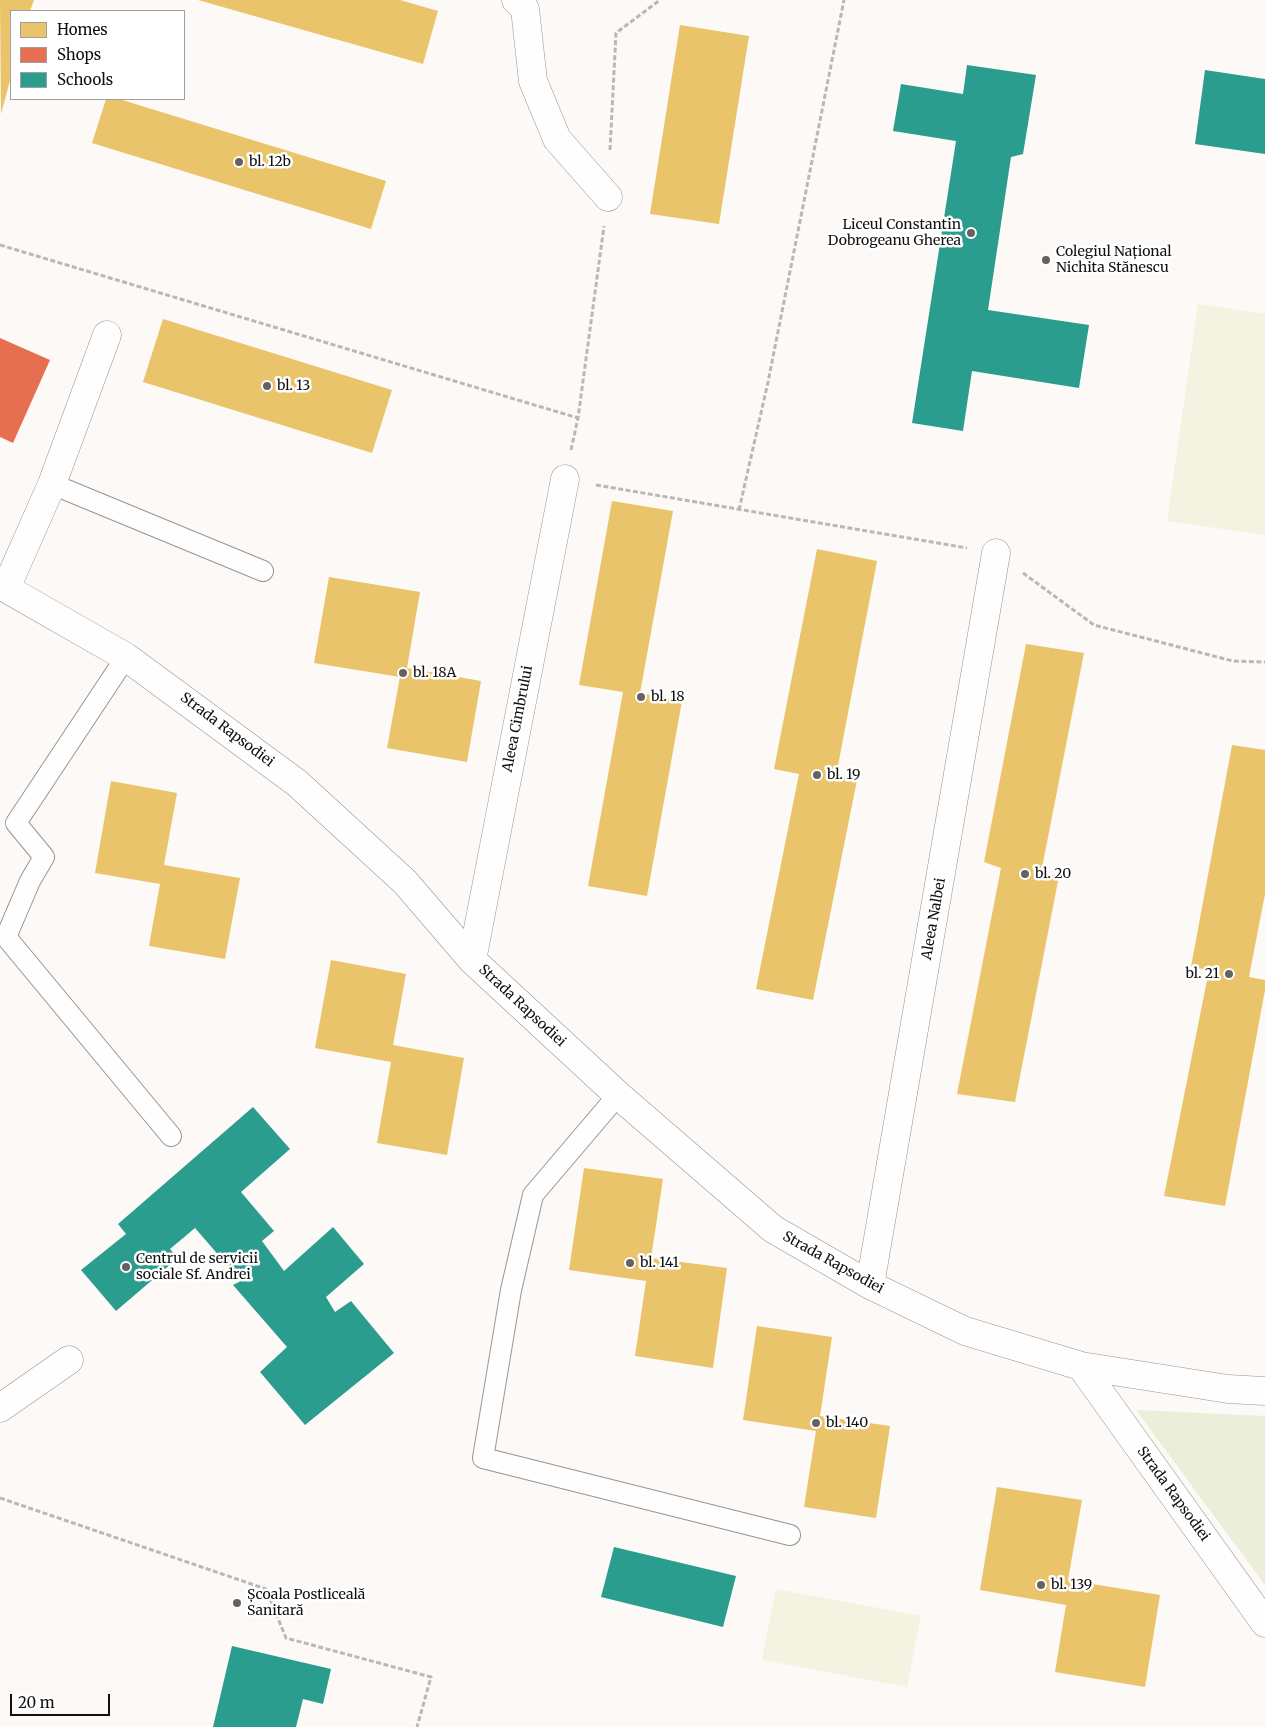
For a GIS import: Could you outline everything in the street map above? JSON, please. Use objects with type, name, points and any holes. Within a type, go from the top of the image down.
[{"type":"street","points":[[516,0],[525,9],[533,81],[557,139],[608,197]]},
{"type":"street","points":[[3,586],[52,484],[107,335]]},
{"type":"street","name":"Aleea Cimbrului","points":[[472,960],[565,479]]},
{"type":"street","name":"Aleea Nalbei","points":[[870,1285],[996,553]]},
{"type":"street","name":"Strada Rapsodiei","points":[[3,586],[126,657],[297,783],[405,882],[472,960],[618,1095],[773,1229],[870,1285],[965,1331],[1081,1366],[1228,1389],[1265,1391]]},
{"type":"street","points":[[0,1408],[69,1360]]},
{"type":"street","name":"Strada Rapsodiei","points":[[1081,1366],[1265,1623]]},
{"type":"lane","points":[[52,484],[263,571]]},
{"type":"lane","points":[[126,657],[16,823],[44,856],[30,881],[6,937],[171,1136]]},
{"type":"lane","points":[[618,1095],[533,1196],[511,1290],[482,1458],[790,1535]]},
{"type":"path","points":[[660,0],[616,33],[608,197],[578,418],[565,479],[996,553],[1094,625],[1233,662],[1265,662]]},
{"type":"path","points":[[739,510],[768,382],[844,0]]},
{"type":"path","points":[[0,246],[578,418]]},
{"type":"path","points":[[0,1498],[266,1590],[286,1638],[431,1677],[417,1727]]},
{"type":"green space","points":[[1198,304],[1265,314],[1265,535],[1167,521]]},
{"type":"green space","points":[[1136,1410],[1265,1416],[1265,1585]]},
{"type":"green space","points":[[776,1589],[921,1616],[907,1687],[762,1660]]},
{"type":"building: Homes","points":[[0,0],[34,0],[30,10],[10,10],[10,81],[1,114]]},
{"type":"building: Homes","points":[[198,0],[400,0],[438,11],[423,64]]},
{"type":"building: Homes","points":[[680,25],[749,36],[719,224],[650,214]]},
{"type":"building: Homes","name":"bl. 12b","points":[[106,100],[122,100],[386,181],[371,229],[92,143]]},
{"type":"building: Homes","name":"bl. 13","points":[[163,319],[392,390],[372,453],[143,382]]},
{"type":"building: Homes","name":"bl. 18","points":[[612,501],[673,511],[640,693],[682,701],[647,896],[588,886],[623,692],[579,685]]},
{"type":"building: Homes","name":"bl. 19","points":[[817,549],[877,561],[836,776],[857,780],[813,1000],[756,989],[799,774],[774,769]]},
{"type":"building: Homes","name":"bl. 18A","points":[[329,577],[420,592],[407,668],[481,681],[467,762],[387,748],[400,677],[314,663]]},
{"type":"building: Homes","name":"bl. 20","points":[[1026,644],[1084,653],[1041,873],[1059,876],[1015,1102],[957,1094],[1001,868],[984,862]]},
{"type":"building: Homes","name":"bl. 21","points":[[1232,745],[1265,750],[1265,894],[1249,977],[1265,980],[1265,990],[1225,1206],[1164,1196],[1209,970],[1191,967]]},
{"type":"building: Homes","points":[[111,781],[177,793],[164,865],[240,878],[225,959],[149,946],[160,884],[95,873]]},
{"type":"building: Homes","points":[[331,960],[406,974],[393,1045],[464,1058],[447,1155],[377,1143],[391,1062],[315,1048]]},
{"type":"building: Homes","name":"bl. 141","points":[[584,1168],[663,1179],[651,1258],[727,1268],[713,1368],[635,1356],[646,1281],[569,1270]]},
{"type":"building: Homes","name":"bl. 140","points":[[757,1326],[832,1337],[820,1416],[890,1426],[876,1518],[804,1507],[816,1431],[743,1420]]},
{"type":"building: Homes","name":"bl. 139","points":[[997,1487],[1082,1500],[1068,1580],[1160,1595],[1145,1687],[1055,1672],[1066,1605],[980,1590]]},
{"type":"building: Shops","points":[[0,338],[50,360],[13,443],[0,437]]},
{"type":"building: Schools","name":"Liceul Constantin Dobrogeanu Gherea","points":[[967,65],[1036,75],[1023,154],[1011,157],[988,310],[1089,325],[1079,388],[972,371],[963,431],[912,423],[956,141],[893,131],[901,84],[963,94]]},
{"type":"building: Schools","points":[[1205,70],[1265,79],[1265,154],[1195,144]]},
{"type":"building: Schools","name":"Centrul de servicii sociale Sf. Andrei","points":[[253,1107],[290,1149],[241,1192],[274,1231],[262,1241],[284,1271],[333,1227],[364,1264],[326,1297],[335,1312],[351,1301],[394,1353],[305,1425],[260,1372],[287,1347],[233,1285],[241,1281],[195,1228],[170,1249],[178,1258],[116,1311],[81,1270],[126,1234],[118,1224]]},
{"type":"building: Schools","points":[[614,1547],[736,1576],[723,1627],[601,1597]]},
{"type":"building: Schools","name":"Școala Postliceală Sanitară","points":[[232,1646],[331,1669],[323,1704],[303,1699],[296,1727],[213,1727]]},
{"type":"place","name":"bl. 12b","points":[[239,162]]},
{"type":"place","name":"Liceul Constantin Dobrogeanu Gherea","points":[[971,233]]},
{"type":"place","name":"Colegiul Național Nichita Stănescu","points":[[1046,260]]},
{"type":"place","name":"bl. 13","points":[[267,386]]},
{"type":"place","name":"bl. 18A","points":[[403,673]]},
{"type":"place","name":"bl. 18","points":[[641,697]]},
{"type":"place","name":"bl. 19","points":[[817,775]]},
{"type":"place","name":"bl. 20","points":[[1025,874]]},
{"type":"place","name":"bl. 21","points":[[1229,974]]},
{"type":"place","name":"bl. 141","points":[[630,1263]]},
{"type":"place","name":"Centrul de servicii sociale Sf. Andrei","points":[[126,1267]]},
{"type":"place","name":"bl. 140","points":[[816,1423]]},
{"type":"place","name":"bl. 139","points":[[1041,1585]]},
{"type":"place","name":"Școala Postliceală Sanitară","points":[[237,1603]]}]
